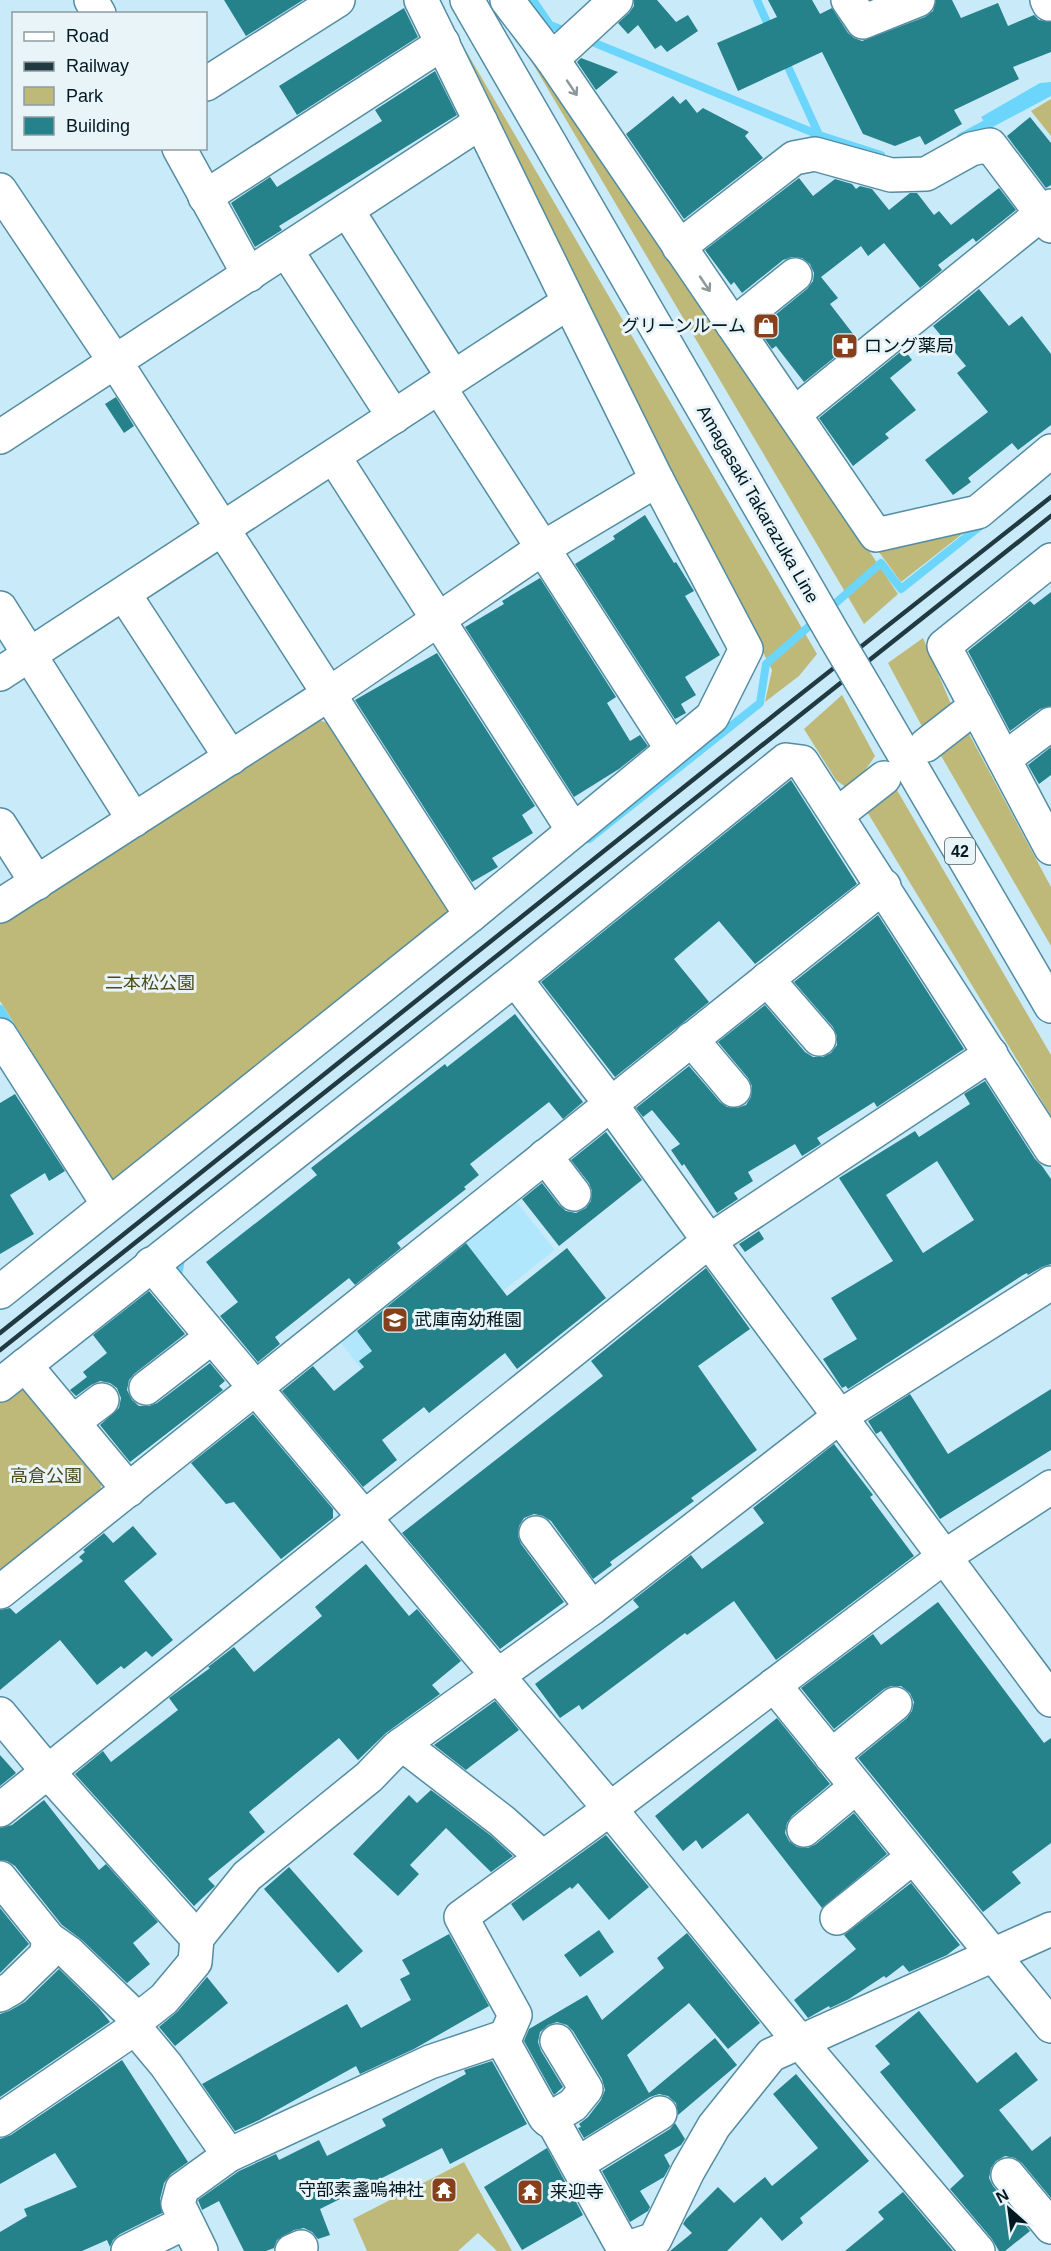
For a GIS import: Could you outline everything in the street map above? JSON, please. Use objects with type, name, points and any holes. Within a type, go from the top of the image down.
[{"type":"street","points":[[207,83],[338,0]]},
{"type":"street","points":[[0,1292],[471,915],[712,717],[746,650],[657,480],[421,0]]},
{"type":"street","name":"Amagasaki Takarazuka Line","points":[[467,0],[1051,1006]]},
{"type":"street","points":[[507,0],[569,43],[679,247],[876,536],[978,513],[1051,451]]},
{"type":"street","points":[[569,43],[616,0]]},
{"type":"street","points":[[848,0],[863,22],[918,0]]},
{"type":"street","points":[[205,197],[442,43]]},
{"type":"street","points":[[0,437],[481,122]]},
{"type":"street","points":[[679,247],[794,158],[815,154],[891,175],[926,174],[971,149],[990,145],[1048,215],[794,414]]},
{"type":"street","points":[[180,150],[249,275]]},
{"type":"street","points":[[1,193],[116,363],[471,915]]},
{"type":"street","points":[[346,210],[543,548],[672,749]]},
{"type":"street","points":[[286,250],[394,417]]},
{"type":"street","points":[[733,325],[795,275]]},
{"type":"street","points":[[0,674],[569,302]]},
{"type":"street","points":[[334,457],[573,830]]},
{"type":"street","points":[[0,906],[329,694],[543,548],[657,480]]},
{"type":"street","points":[[1051,560],[944,646],[1004,759],[1042,805],[1051,848]]},
{"type":"street","points":[[124,594],[231,758]]},
{"type":"street","points":[[0,608],[134,820]]},
{"type":"street","points":[[926,746],[976,706]]},
{"type":"street","points":[[1004,759],[1051,724]]},
{"type":"street","points":[[129,1490],[73,1422],[12,1375],[515,979],[786,760],[802,762],[838,814],[1051,1149]]},
{"type":"street","points":[[838,814],[884,778]]},
{"type":"street","points":[[0,825],[37,883]]},
{"type":"street","points":[[0,1592],[884,886]]},
{"type":"street","points":[[515,979],[610,1103],[839,1417],[1051,1700]]},
{"type":"street","points":[[767,979],[819,1039]]},
{"type":"street","points":[[0,1035],[10,1076],[108,1204]]},
{"type":"street","points":[[691,1039],[734,1090]]},
{"type":"street","points":[[0,1810],[709,1241],[991,1054]]},
{"type":"street","points":[[545,1156],[574,1194]]},
{"type":"street","points":[[151,1264],[610,1809],[800,2042],[978,2251]]},
{"type":"street","points":[[0,2120],[135,2028],[140,2018],[164,1999],[195,1962],[196,1938],[247,1876],[369,1777],[402,1744],[592,1608],[839,1417],[1051,1283]]},
{"type":"street","points":[[146,1388],[212,1337]]},
{"type":"street","points":[[73,1422],[102,1400]]},
{"type":"street","points":[[201,2251],[178,2204],[182,2189],[229,2155],[430,2062],[506,2036],[515,2015],[461,1917],[610,1809],[945,1557],[1051,1487]]},
{"type":"street","points":[[536,1533],[592,1608]]},
{"type":"street","points":[[774,1685],[1051,2026]]},
{"type":"street","points":[[831,1756],[895,1704]]},
{"type":"street","points":[[0,1714],[48,1772],[196,1938]]},
{"type":"street","points":[[402,1744],[502,1821],[543,1857]]},
{"type":"street","points":[[804,1830],[856,1786]]},
{"type":"street","points":[[837,1918],[914,1857]]},
{"type":"street","points":[[0,1878],[49,1940],[69,1953],[133,2015],[135,2028],[166,2065],[229,2155]]},
{"type":"street","points":[[501,2038],[548,2120],[555,2125],[625,2250],[655,2239],[688,2171],[714,2126],[771,2055],[1051,1929]]},
{"type":"street","points":[[0,1995],[12,1988],[46,1955],[49,1940]]},
{"type":"street","points":[[548,2120],[573,2105],[586,2089],[557,2041]]},
{"type":"street","points":[[577,2164],[660,2113]]},
{"type":"street","points":[[1008,2175],[1051,2227]]},
{"type":"street","points":[[128,2251],[186,2222]]},
{"type":"street","points":[[1044,2251],[1051,2245]]},
{"type":"shaded area","points":[[512,1196],[555,1250],[377,1390],[335,1335]]},
{"type":"green space","points":[[500,8],[545,67],[898,594],[864,624]]},
{"type":"green space","points":[[455,32],[817,654],[799,676],[765,702],[772,670],[456,42]]},
{"type":"green space","points":[[1051,99],[1051,136],[1031,111]]},
{"type":"green space","points":[[966,531],[901,582],[876,548]]},
{"type":"green space","points":[[923,638],[953,709],[925,732],[888,663]]},
{"type":"green space","points":[[842,695],[875,756],[851,791],[836,780],[804,729]]},
{"type":"green space","name":"二本松公園","points":[[315,719],[332,724],[450,905],[446,921],[113,1181],[0,1001],[0,920]]},
{"type":"green space","points":[[968,732],[1051,887],[1051,946],[936,747]]},
{"type":"green space","points":[[894,785],[1051,1055],[1051,1116],[866,810]]},
{"type":"green space","name":"高倉公園","points":[[21,1381],[104,1476],[100,1491],[0,1572],[0,1398]]},
{"type":"green space","name":"守部素盞嗚神社","points":[[464,2162],[512,2251],[497,2251],[478,2233],[458,2251],[367,2251],[353,2219]]},
{"type":"water","points":[[1051,82],[1051,96],[989,129],[981,117],[1040,83]]},
{"type":"building","points":[[224,0],[303,0],[246,36]]},
{"type":"building","points":[[634,0],[657,0],[676,22],[688,15],[698,31],[667,52],[661,45],[655,49],[638,25],[628,34],[618,23],[634,6]]},
{"type":"building","points":[[768,0],[812,0],[820,14],[832,8],[848,33],[862,41],[925,17],[933,11],[936,0],[952,0],[961,18],[998,3],[1008,26],[1034,15],[1039,20],[1051,22],[1051,52],[1013,67],[1019,79],[954,110],[962,124],[925,145],[920,136],[895,146],[863,134],[822,52],[738,91],[717,43],[777,17]]},
{"type":"building","points":[[404,8],[418,37],[297,115],[279,86]]},
{"type":"building","points":[[581,58],[618,72],[596,90],[577,62]]},
{"type":"building","points":[[435,71],[457,115],[279,226],[282,230],[255,247],[231,203],[270,177],[277,187],[382,121],[375,110]]},
{"type":"building","points":[[673,96],[680,104],[686,99],[697,113],[703,108],[749,132],[745,136],[763,158],[684,219],[626,134]]},
{"type":"building","points":[[1030,117],[1051,143],[1051,185],[1046,188],[1007,136]]},
{"type":"building","points":[[799,178],[813,196],[835,179],[852,184],[856,189],[860,186],[872,189],[889,210],[910,193],[917,193],[934,215],[939,211],[951,225],[999,188],[1016,210],[976,242],[973,238],[938,265],[942,270],[920,288],[884,243],[868,256],[861,246],[821,277],[838,298],[830,304],[857,339],[804,382],[776,346],[772,349],[758,329],[807,289],[813,281],[814,273],[810,264],[802,258],[792,257],[783,260],[742,293],[734,282],[731,285],[705,250]]},
{"type":"building","points":[[979,289],[1009,326],[1022,316],[1051,354],[1051,425],[1018,450],[1012,443],[968,478],[971,482],[953,495],[925,460],[988,412],[957,373],[966,366],[933,326]]},
{"type":"building","points":[[904,349],[912,360],[890,378],[916,410],[885,434],[889,438],[853,466],[819,418]]},
{"type":"building","points":[[116,397],[134,426],[124,433],[105,404]]},
{"type":"building","points":[[645,515],[694,591],[685,596],[720,655],[685,677],[696,695],[681,704],[686,713],[675,719],[575,564],[615,539],[613,536]]},
{"type":"building","points":[[540,578],[616,697],[607,703],[630,741],[640,735],[648,746],[619,769],[574,797],[465,627],[504,604],[502,601]]},
{"type":"building","points":[[1051,592],[1051,706],[1040,709],[1010,731],[968,651],[1030,601],[1034,605]]},
{"type":"building","points":[[437,653],[535,806],[522,815],[533,833],[492,858],[498,867],[472,882],[355,700]]},
{"type":"building","points":[[1051,747],[1051,775],[1039,784],[1028,765]]},
{"type":"building","points":[[791,780],[857,884],[755,964],[719,921],[674,959],[709,1002],[615,1077],[541,982]]},
{"type":"building","points":[[878,915],[964,1049],[877,1107],[874,1102],[817,1138],[821,1144],[802,1156],[795,1144],[748,1172],[753,1181],[734,1193],[738,1199],[717,1213],[684,1164],[682,1166],[671,1150],[680,1144],[652,1110],[643,1117],[636,1108],[689,1066],[727,1107],[737,1108],[746,1105],[751,1097],[752,1086],[718,1042],[765,1005],[805,1052],[813,1057],[823,1057],[831,1053],[837,1045],[837,1036],[833,1027],[794,982]]},
{"type":"building","points":[[515,1014],[583,1102],[563,1119],[549,1102],[470,1164],[479,1175],[464,1187],[466,1189],[397,1243],[401,1248],[355,1285],[349,1278],[275,1337],[280,1344],[258,1362],[220,1316],[238,1302],[206,1262],[317,1175],[311,1168],[445,1064],[447,1067]]},
{"type":"building","points":[[985,1081],[1035,1159],[1051,1179],[1051,1264],[1028,1275],[1027,1273],[1023,1275],[848,1389],[846,1386],[842,1388],[823,1359],[857,1339],[831,1298],[893,1261],[839,1178],[915,1131],[919,1137],[970,1104],[964,1094]],"holes":[[[937,1161],[974,1220],[923,1253],[886,1195]]]},
{"type":"building","points":[[15,1094],[65,1171],[49,1181],[45,1173],[10,1195],[34,1234],[0,1254],[0,1103]]},
{"type":"building","points":[[606,1132],[642,1180],[559,1246],[522,1199],[542,1183],[566,1211],[576,1213],[586,1208],[591,1201],[592,1191],[589,1183],[571,1160]]},
{"type":"building","points":[[759,1231],[764,1239],[745,1252],[739,1244]]},
{"type":"building","points":[[466,1243],[507,1296],[567,1248],[606,1298],[517,1369],[505,1353],[429,1413],[424,1407],[382,1440],[397,1460],[363,1487],[282,1391],[313,1366],[334,1391],[364,1367],[359,1361],[372,1351],[357,1331]]},
{"type":"building","points":[[706,1268],[750,1329],[698,1366],[757,1450],[691,1498],[694,1501],[610,1562],[612,1565],[593,1579],[551,1521],[534,1514],[524,1518],[519,1526],[518,1536],[521,1544],[564,1602],[500,1649],[402,1533],[603,1376],[591,1361]]},
{"type":"building","points":[[149,1291],[185,1334],[129,1380],[127,1390],[132,1400],[139,1406],[157,1403],[210,1363],[225,1381],[219,1386],[223,1390],[130,1462],[100,1425],[119,1408],[121,1398],[117,1388],[110,1383],[100,1381],[76,1396],[70,1390],[87,1377],[83,1372],[107,1353],[93,1335]]},
{"type":"building","points":[[1051,1389],[1051,1450],[940,1519],[881,1431],[876,1434],[868,1421],[910,1394],[948,1454]]},
{"type":"building","points":[[253,1414],[333,1509],[333,1518],[281,1559],[234,1502],[226,1504],[191,1463]]},
{"type":"building","points":[[834,1444],[873,1495],[870,1497],[914,1556],[776,1660],[734,1601],[687,1635],[685,1633],[582,1710],[579,1705],[560,1718],[535,1684],[639,1607],[633,1600],[691,1555],[702,1569],[764,1523],[753,1508]]},
{"type":"building","points":[[133,1526],[157,1554],[124,1581],[173,1640],[152,1657],[146,1651],[124,1669],[121,1666],[97,1685],[60,1640],[0,1690],[0,1610],[10,1608],[16,1614],[83,1561],[79,1557],[85,1552],[83,1550],[104,1533],[113,1543]]},
{"type":"building","points":[[366,1564],[409,1616],[417,1609],[461,1661],[432,1685],[440,1694],[386,1733],[358,1760],[339,1738],[249,1812],[265,1832],[208,1879],[215,1886],[194,1906],[75,1774],[103,1751],[111,1762],[178,1710],[169,1698],[234,1647],[254,1672],[322,1616],[315,1607]]},
{"type":"building","points":[[938,1602],[1044,1743],[1051,1738],[1051,1843],[1012,1872],[1021,1883],[983,1912],[858,1758],[907,1718],[914,1702],[910,1693],[901,1686],[884,1689],[834,1729],[801,1688],[873,1634],[881,1645]]},
{"type":"building","points":[[495,1701],[519,1730],[466,1770],[434,1745]]},
{"type":"building","points":[[777,1718],[830,1784],[792,1816],[787,1823],[785,1833],[789,1841],[797,1847],[808,1848],[854,1813],[887,1854],[822,1908],[748,1813],[702,1849],[696,1840],[683,1851],[655,1816]]},
{"type":"building","points":[[0,1755],[16,1773],[0,1786]]},
{"type":"building","points":[[431,1790],[490,1835],[513,1856],[491,1872],[446,1828],[410,1865],[419,1874],[398,1896],[353,1854],[409,1795],[417,1803]]},
{"type":"building","points":[[44,1800],[99,1870],[106,1864],[158,1922],[133,1943],[150,1964],[127,1983],[82,1940],[62,1925],[15,1866],[0,1860],[0,1828],[12,1825]]},
{"type":"building","points":[[606,1835],[649,1887],[609,1920],[578,1883],[523,1921],[511,1904]]},
{"type":"building","points":[[289,1867],[363,1951],[338,1973],[264,1889]]},
{"type":"building","points":[[911,1883],[960,1945],[947,1955],[909,1972],[903,1965],[886,1978],[884,1976],[849,1999],[830,2008],[829,2006],[808,2018],[794,2000],[856,1949],[844,1935]]},
{"type":"building","points":[[0,1908],[29,1944],[0,1973]]},
{"type":"building","points":[[599,1930],[614,1952],[580,1977],[564,1955]]},
{"type":"building","points":[[687,1933],[760,2023],[728,2049],[689,2003],[627,2055],[649,2093],[715,2038],[737,2065],[678,2115],[676,2103],[668,2096],[659,2094],[650,2097],[584,2138],[578,2128],[581,2127],[579,2124],[588,2117],[601,2100],[605,2090],[602,2079],[567,2025],[557,2022],[548,2025],[540,2032],[538,2042],[563,2087],[554,2095],[524,2041],[529,2029],[587,1995],[602,2020],[664,1968],[657,1958]]},
{"type":"building","points":[[449,1934],[489,2006],[414,2049],[360,2074],[356,2066],[235,2131],[202,2084],[347,2004],[361,2028],[411,2000],[400,1979],[410,1974],[402,1960]]},
{"type":"building","points":[[59,1969],[110,2022],[0,2097],[0,2014],[25,2002]]},
{"type":"building","points":[[207,1977],[228,2003],[175,2046],[159,2027],[178,2011]]},
{"type":"building","points":[[919,2011],[977,2083],[1016,2052],[1038,2080],[999,2110],[1032,2151],[1051,2136],[1051,2198],[1022,2163],[1015,2158],[1005,2156],[996,2161],[991,2168],[989,2178],[1030,2231],[1005,2251],[999,2251],[992,2239],[950,2189],[964,2176],[880,2072],[890,2064],[875,2046]]},
{"type":"building","points":[[122,2060],[188,2162],[171,2174],[164,2183],[160,2199],[162,2213],[120,2234],[113,2240],[110,2247],[107,2240],[82,2251],[0,2251],[0,2232],[27,2216],[24,2209],[77,2187],[55,2153],[0,2184],[0,2139],[11,2135]]},
{"type":"building","points":[[492,2061],[527,2124],[450,2164],[442,2148],[320,2209],[330,2235],[318,2239],[304,2228],[294,2230],[277,2240],[274,2248],[266,2251],[244,2251],[219,2201],[202,2210],[198,2200],[239,2171],[276,2154],[279,2160],[319,2140],[327,2156],[386,2126],[382,2119],[466,2074],[464,2070]]},
{"type":"building","points":[[796,2074],[869,2161],[800,2218],[803,2223],[782,2241],[761,2217],[727,2251],[670,2251],[692,2233],[683,2224],[718,2187],[734,2203],[765,2177],[772,2186],[818,2148],[773,2094]]},
{"type":"building","points":[[675,2123],[685,2139],[681,2145],[664,2155],[670,2166],[664,2177],[640,2191],[650,2207],[648,2211],[630,2222],[602,2171],[670,2129]]},
{"type":"building","points":[[547,2148],[583,2215],[522,2250],[484,2187]]},
{"type":"building","points":[[903,2192],[953,2251],[845,2251],[884,2219],[878,2212]]},
{"type":"waterway","points":[[533,0],[550,25],[568,32]]},
{"type":"waterway","points":[[757,0],[770,29]]},
{"type":"waterway","points":[[585,39],[819,135],[881,155]]},
{"type":"waterway","points":[[784,58],[819,135]]},
{"type":"waterway","points":[[961,137],[993,120]]},
{"type":"waterway","points":[[829,609],[881,563],[901,589],[984,523]]},
{"type":"waterway","points":[[589,839],[760,703],[766,664],[815,621]]},
{"type":"waterway","points":[[0,1009],[12,1028]]},
{"type":"waterway","points":[[181,1280],[178,1276],[181,1259],[185,1256]]},
{"type":"railway","points":[[0,1333],[1051,497]]},
{"type":"railway","points":[[0,1350],[1051,516]]},
{"type":"place","name":"グリーンルーム","points":[[766,326]]},
{"type":"place","name":"ロング薬局","points":[[845,346]]},
{"type":"place","name":"武庫南幼稚園","points":[[395,1320]]},
{"type":"place","name":"守部素盞嗚神社","points":[[444,2190]]},
{"type":"place","name":"来迎寺","points":[[530,2192]]}]
